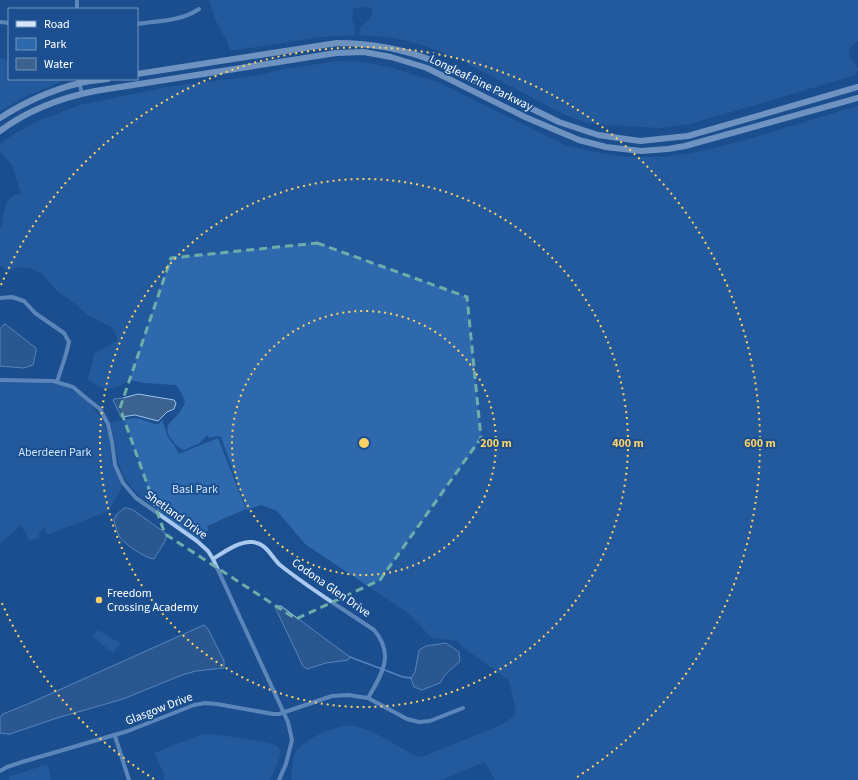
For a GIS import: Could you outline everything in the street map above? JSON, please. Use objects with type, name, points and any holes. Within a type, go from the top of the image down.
[{"type":"main road","name":"Longleaf Pine Parkway","points":[[138,74],[337,43],[363,43],[419,55],[559,122],[598,135],[640,141],[688,136],[858,87]]},
{"type":"main road","points":[[380,55],[381,46]]},
{"type":"main road","name":"Longleaf Pine Parkway","points":[[0,131],[31,111],[82,93],[336,53],[364,52],[427,68],[525,117],[579,140],[606,147],[641,150],[668,149],[685,146],[858,98]]},
{"type":"main road","points":[[0,118],[32,100],[79,81],[94,80]]},
{"type":"street","points":[[138,24],[182,17],[192,14],[199,9]]},
{"type":"street","points":[[79,81],[82,93]]},
{"type":"street","points":[[0,298],[12,297],[24,301],[35,314],[64,333],[69,342],[57,382]]},
{"type":"street","name":"Shetland Drive","points":[[0,380],[57,382],[73,387],[100,409],[108,424],[115,465],[123,483],[136,498],[197,541],[208,551],[288,722],[292,740],[286,764],[279,780]]},
{"type":"street","name":"Codona Glen Drive","points":[[213,559],[227,550],[238,546],[252,542],[260,544],[270,552],[278,563],[297,578],[374,630],[381,638],[385,647],[386,659],[376,684],[368,698]]},
{"type":"street","name":"Glasgow Drive","points":[[0,771],[22,762],[115,736],[194,705],[205,703],[272,714],[284,712],[332,696],[348,695],[368,698],[408,719],[419,722],[430,721],[462,708]]},
{"type":"street","points":[[115,736],[129,780]]},
{"type":"highlighted area","points":[[317,243],[467,297],[481,438],[380,580],[296,619],[165,534],[120,408],[171,258]]},
{"type":"green space","points":[[209,0],[858,0],[858,41],[850,48],[849,55],[858,69],[856,75],[690,124],[660,128],[606,125],[585,122],[565,115],[459,59],[428,47],[387,37],[359,35],[360,28],[369,20],[372,11],[372,8],[367,7],[353,8],[352,20],[355,27],[355,35],[321,37],[230,50],[227,41],[216,21]]},
{"type":"green space","points":[[0,58],[8,61],[8,80],[62,80],[25,97],[0,111]]},
{"type":"green space","points":[[338,61],[364,62],[389,67],[440,83],[565,145],[627,157],[669,156],[710,149],[858,106],[858,780],[495,780],[485,762],[442,780],[292,780],[291,776],[296,752],[313,737],[331,729],[347,726],[360,728],[385,739],[417,757],[424,756],[501,725],[512,718],[516,711],[509,680],[461,646],[457,641],[432,638],[408,613],[305,544],[277,511],[261,505],[247,510],[221,437],[217,436],[209,438],[207,435],[200,443],[184,450],[176,445],[169,436],[167,428],[180,412],[185,403],[182,394],[176,385],[144,383],[129,380],[114,388],[104,388],[88,380],[94,354],[117,341],[116,333],[111,327],[88,315],[58,292],[42,274],[32,269],[19,267],[9,271],[0,265],[0,227],[7,201],[16,194],[21,194],[12,165],[0,151],[0,144],[14,134],[38,121],[80,105],[168,87],[259,75],[285,69]]},
{"type":"green space","name":"Aberdeen Park","points":[[0,382],[43,382],[59,385],[78,394],[94,408],[105,425],[109,438],[112,463],[121,486],[121,490],[108,511],[47,535],[44,527],[39,534],[39,538],[30,541],[21,525],[0,544]]},
{"type":"green space","name":"Basl Park","points":[[133,418],[141,419],[154,424],[159,424],[162,420],[168,437],[179,454],[218,438],[246,509],[207,526],[208,530],[200,540],[156,510],[136,492],[128,482],[122,473],[118,461],[114,435],[110,423]]},
{"type":"green space","points":[[98,630],[121,643],[113,653],[93,637]]},
{"type":"green space","points":[[202,734],[220,735],[273,744],[277,746],[280,751],[279,760],[269,780],[164,780],[164,773],[154,753]]},
{"type":"green space","points":[[46,765],[48,766],[51,780],[9,780],[11,776]]},
{"type":"water","points":[[5,324],[36,348],[33,365],[24,368],[0,366],[0,329]]},
{"type":"water","points":[[138,394],[174,400],[176,403],[174,409],[167,412],[158,421],[135,415],[121,417],[113,400]]},
{"type":"water","points":[[124,508],[133,510],[164,532],[166,540],[154,559],[135,550],[125,543],[119,536],[114,520],[116,515]]},
{"type":"water","points":[[281,606],[350,657],[348,660],[326,663],[307,669],[303,666],[275,607]]},
{"type":"water","points":[[204,625],[208,629],[224,661],[224,668],[196,671],[182,675],[123,699],[57,718],[10,734],[0,733],[0,718],[3,714]]},
{"type":"water","points":[[446,643],[459,652],[460,661],[445,675],[440,683],[422,690],[414,687],[411,678],[415,672],[419,650],[426,646]]},
{"type":"waterway","points":[[350,657],[403,677],[411,678]]},
{"type":"place","name":"Freedom Crossing Academy","points":[[99,600]]}]
